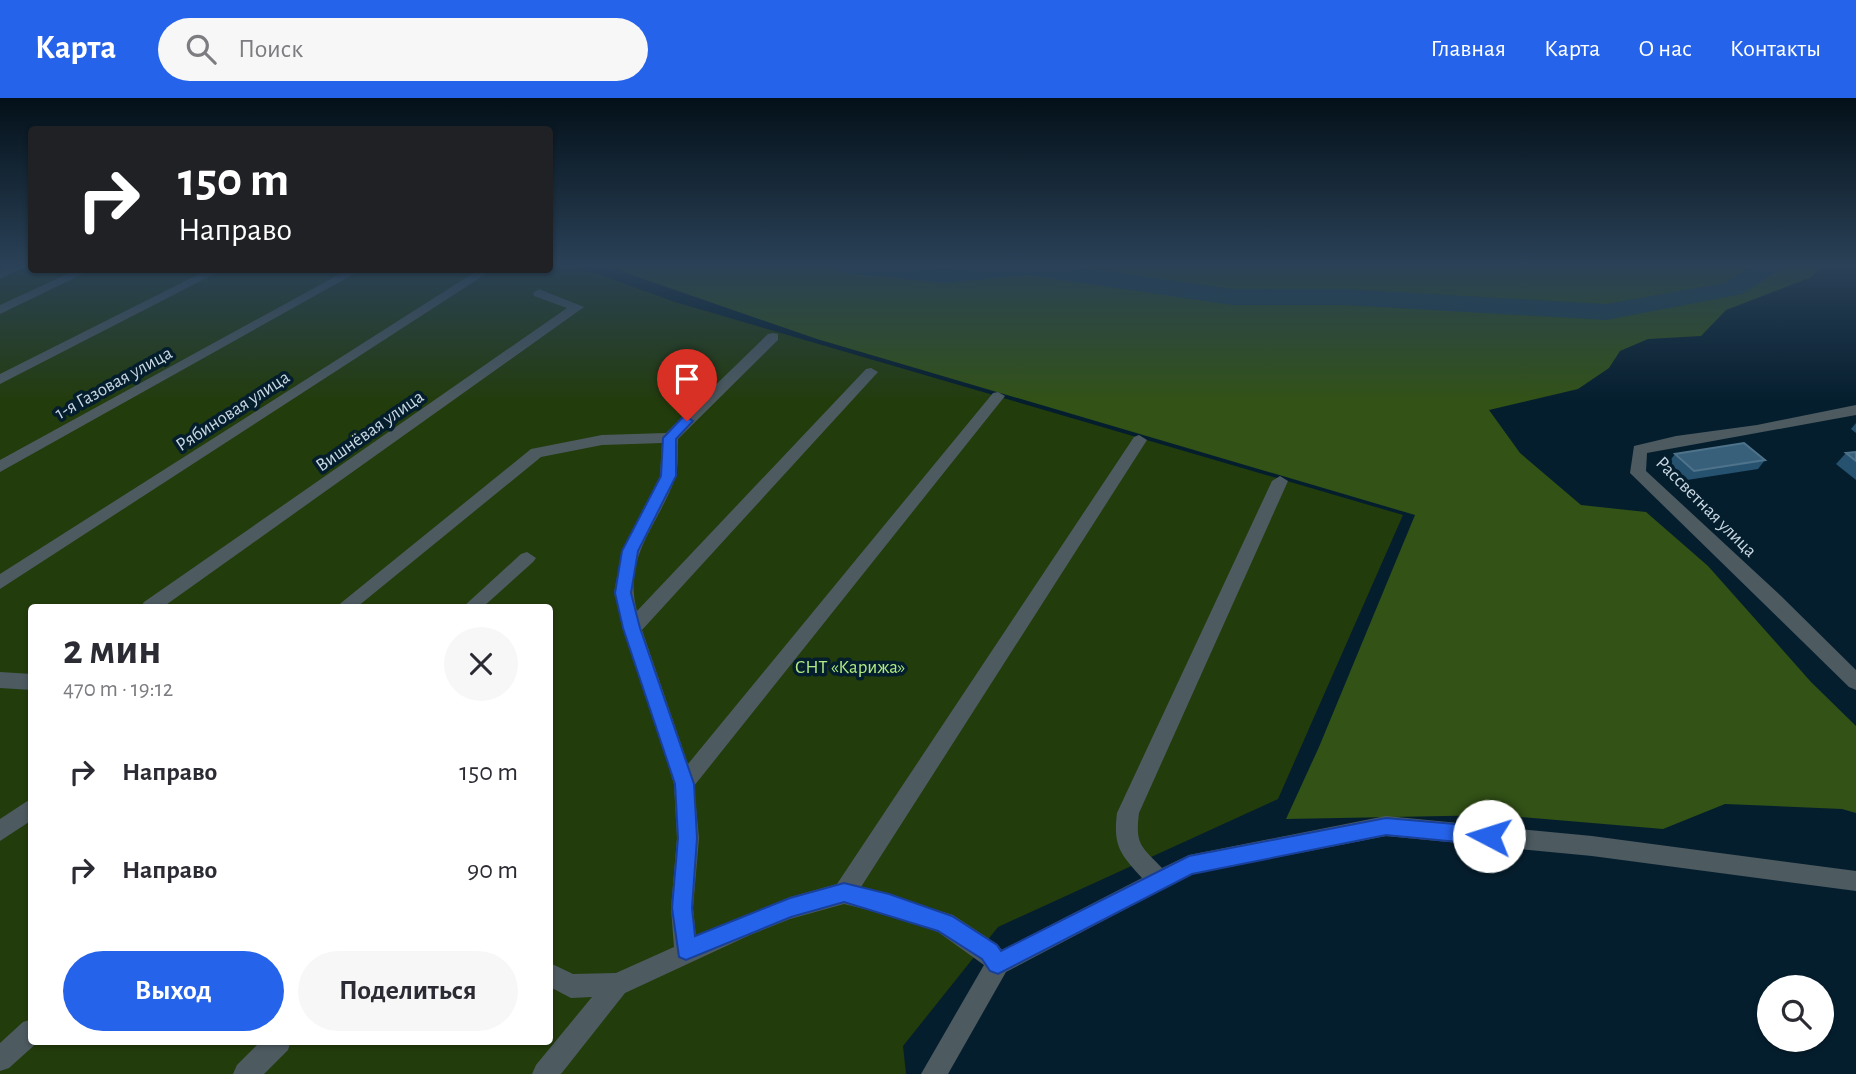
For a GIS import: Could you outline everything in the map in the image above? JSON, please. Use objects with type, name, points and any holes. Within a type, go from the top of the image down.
[{"type":"street","points":[[0,380],[136,311]]},
{"type":"street","name":"1-я Газовая улица","points":[[0,467],[282,311]]},
{"type":"street","name":"Рябиновая улица","points":[[0,583],[423,311]]},
{"type":"street","name":"Вишнёвая улица","points":[[154,604],[572,311]]},
{"type":"street","points":[[686,950],[682,908],[688,838],[684,784],[632,628],[623,593],[624,577],[630,551],[668,476],[670,438],[773,337]]},
{"type":"street","points":[[632,628],[871,372]]},
{"type":"street","points":[[684,784],[998,396]]},
{"type":"street","name":"Рассветная улица","points":[[1856,410],[1757,430],[1676,441],[1639,450],[1638,472],[1774,600],[1856,682]]},
{"type":"street","points":[[349,604],[536,453],[571,443],[626,437],[670,438]]},
{"type":"street","points":[[844,893],[1139,440]]},
{"type":"street","points":[[1160,881],[1136,856],[1125,837],[1128,813],[1280,481]]},
{"type":"street","points":[[475,604],[527,558]]},
{"type":"street","points":[[0,680],[28,682]]},
{"type":"street","points":[[0,831],[28,810]]},
{"type":"street","points":[[934,1074],[998,964],[1189,866],[1386,826],[1592,846],[1856,881]]},
{"type":"street","points":[[545,1074],[617,985],[686,950],[790,908],[844,893],[889,904],[944,923],[989,952],[998,964]]},
{"type":"street","points":[[553,977],[571,986],[617,985]]},
{"type":"street","points":[[0,1059],[28,1034]]},
{"type":"street","points":[[246,1074],[275,1045]]},
{"type":"green space","name":"СНТ «Карижа»","points":[[0,311],[704,311],[1403,515],[1278,799],[998,927],[903,1046],[906,1074],[0,1074]]},
{"type":"green space","points":[[735,311],[1725,311],[1701,336],[1648,339],[1620,351],[1609,368],[1578,389],[1489,410],[1520,453],[1581,505],[1646,512],[1708,566],[1811,682],[1856,726],[1856,813],[1842,809],[1725,804],[1663,829],[1498,815],[1286,819],[1319,747],[1415,515],[817,339]]},
{"type":"building","points":[[1744,443],[1765,460],[1694,471],[1675,454]]},
{"type":"building","points":[[1856,452],[1856,461],[1846,453]]},
{"type":"waterway","points":[[1581,311],[1614,311]]},
{"type":"route","points":[[687,421],[670,438],[668,476],[630,551],[623,593],[684,784],[688,838],[682,908],[686,950],[790,908],[844,893],[889,904],[944,923],[989,952],[998,964],[1189,866],[1386,826],[1489,836]]}]
